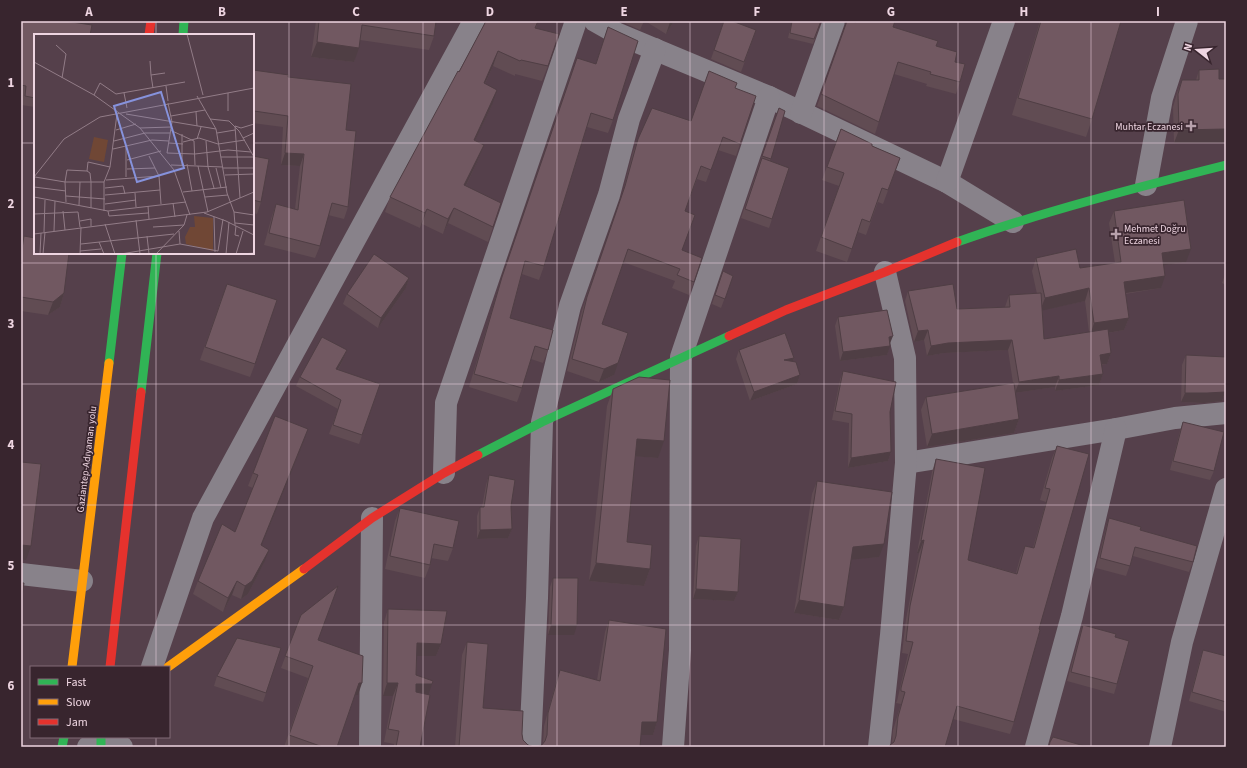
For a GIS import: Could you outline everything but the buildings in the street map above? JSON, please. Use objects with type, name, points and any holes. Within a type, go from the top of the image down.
[{"type":"main road","points":[[150,34],[151,21]]},
{"type":"main road","points":[[183,34],[184,21]]},
{"type":"main road","points":[[169,666],[329,551],[372,518],[444,474],[542,422],[786,310],[885,272],[947,245],[1013,222],[1146,185],[1226,165]]},
{"type":"main road","name":"Gaziantep-Adıyaman yolu","points":[[72,666],[122,254]]},
{"type":"main road","points":[[110,666],[157,254]]},
{"type":"street","points":[[152,666],[203,518],[474,21]]},
{"type":"street","points":[[444,474],[446,403],[576,21]]},
{"type":"street","points":[[595,21],[622,27],[655,49],[769,97],[947,182],[1013,222]]},
{"type":"street","points":[[801,113],[834,21]]},
{"type":"street","points":[[947,182],[1004,21]]},
{"type":"street","points":[[1146,185],[1162,98],[1187,21]]},
{"type":"street","points":[[530,747],[537,598],[542,422],[570,306],[609,195],[629,120],[655,49]]},
{"type":"street","points":[[673,747],[680,650],[681,357],[769,97]]},
{"type":"street","points":[[879,747],[892,635],[906,463],[905,358],[885,272]]},
{"type":"street","points":[[906,463],[1116,430],[1175,418],[1226,413]]},
{"type":"street","points":[[1036,747],[1072,616],[1116,430]]},
{"type":"street","points":[[1160,747],[1182,642],[1226,489]]},
{"type":"street","points":[[370,747],[372,518]]},
{"type":"street","points":[[21,574],[82,581]]},
{"type":"street","points":[[99,741],[122,747]]},
{"type":"traffic: fast","points":[[183,34],[184,21]]},
{"type":"traffic: fast","points":[[957,242],[1057,210],[1226,165]]},
{"type":"traffic: fast","points":[[109,363],[122,254]]},
{"type":"traffic: fast","points":[[141,392],[157,254]]},
{"type":"traffic: fast","points":[[478,455],[542,422],[729,336]]},
{"type":"traffic: fast","points":[[62,747],[64,738]]},
{"type":"traffic: fast","points":[[101,738],[101,747]]},
{"type":"traffic: slow","points":[[72,666],[109,363]]},
{"type":"traffic: slow","points":[[169,666],[304,569]]},
{"type":"traffic: jam","points":[[149,34],[151,21]]},
{"type":"traffic: jam","points":[[729,336],[786,310],[885,272],[957,242]]},
{"type":"traffic: jam","points":[[110,666],[141,392]]},
{"type":"traffic: jam","points":[[304,569],[372,518],[444,473],[478,455]]},
{"type":"place","name":"Muhtar Eczanesi","points":[[1191,126]]},
{"type":"place","name":"Mehmet Doğru Eczanesi","points":[[1116,234]]}]
